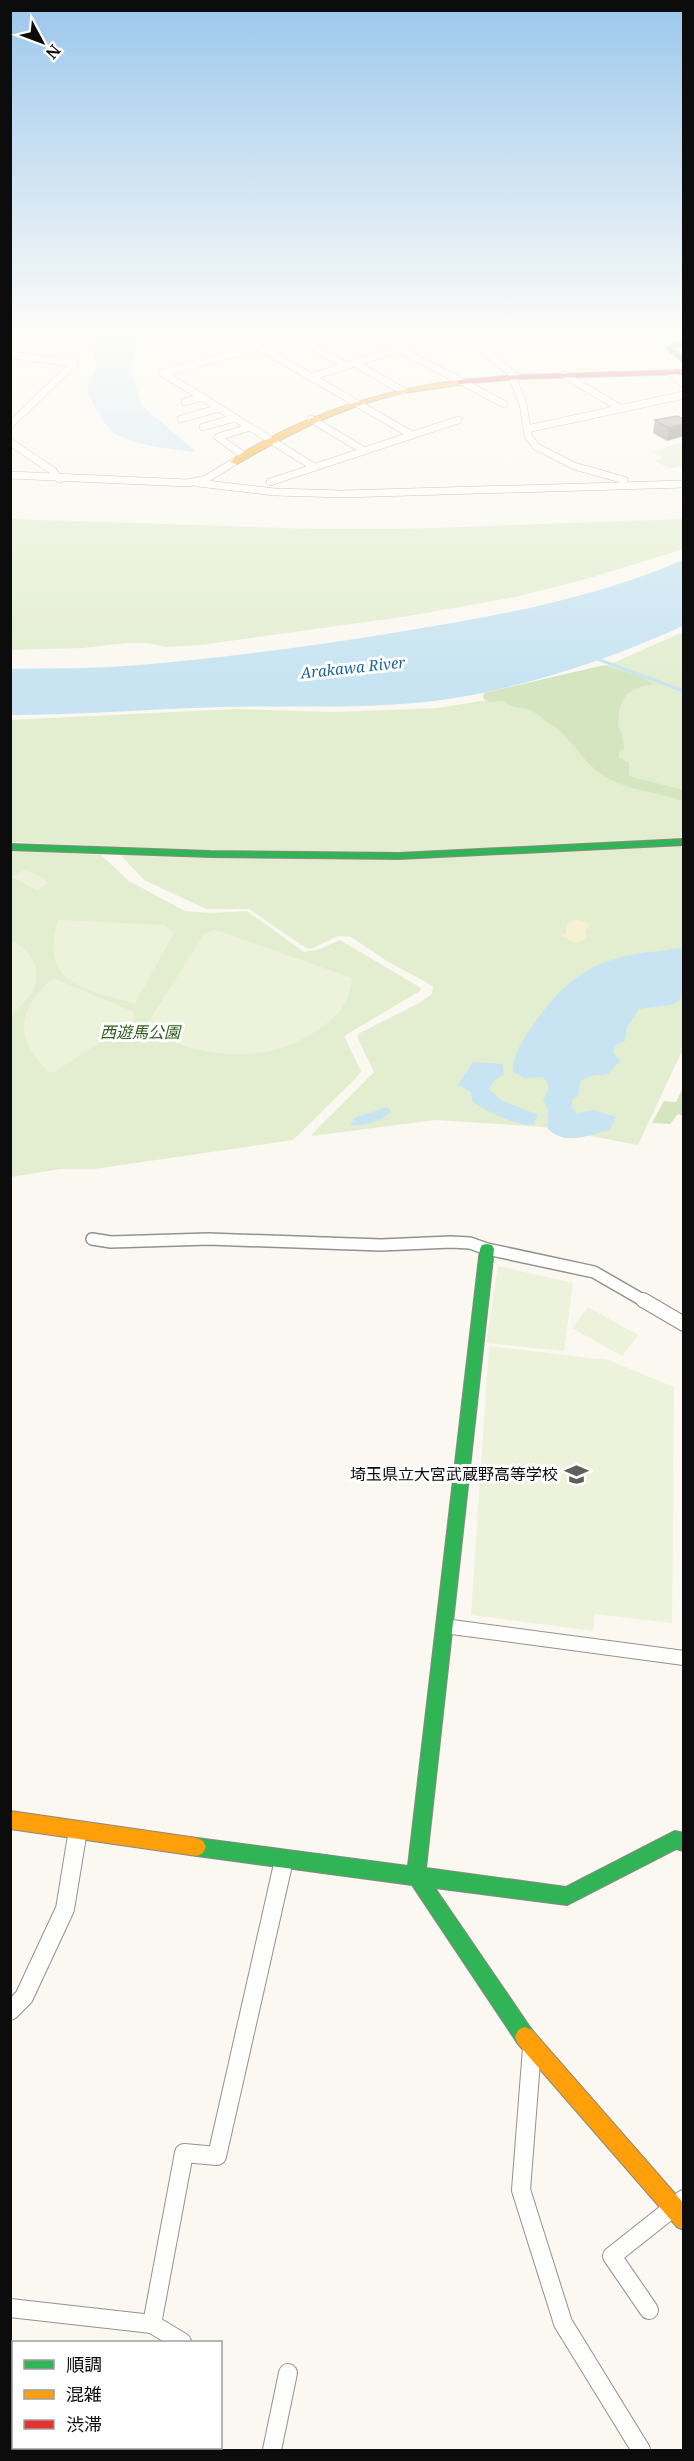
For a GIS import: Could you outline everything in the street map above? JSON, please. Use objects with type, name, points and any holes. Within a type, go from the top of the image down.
[{"type":"street","points":[[17,447],[53,471],[59,479]]},
{"type":"street","points":[[227,447],[239,459]]},
{"type":"street","points":[[198,483],[259,447]]},
{"type":"street","points":[[281,447],[314,467]]},
{"type":"street","points":[[358,447],[363,450]]},
{"type":"street","points":[[270,482],[373,447]]},
{"type":"street","points":[[538,447],[544,452],[597,474],[616,479],[674,484]]},
{"type":"street","points":[[10,475],[59,479],[198,483],[275,492],[343,494],[684,484]]},
{"type":"street","points":[[10,847],[210,854],[399,856],[684,842]]},
{"type":"street","points":[[92,1239],[111,1242],[208,1239],[381,1245],[470,1243],[487,1249],[594,1272],[684,1324]]},
{"type":"street","points":[[487,1249],[416,1875],[532,2046],[680,2209],[612,2256],[649,2310]]},
{"type":"street","points":[[444,1626],[684,1658]]},
{"type":"street","points":[[10,1820],[284,1860],[567,1896],[675,1840],[684,1842]]},
{"type":"street","points":[[10,2011],[24,1997],[65,1909],[78,1830]]},
{"type":"street","points":[[152,2324],[184,2153],[217,2156],[284,1860]]},
{"type":"street","points":[[532,2046],[521,2190],[563,2323],[641,2451]]},
{"type":"street","points":[[10,2308],[152,2324],[179,2341]]},
{"type":"street","points":[[273,2451],[288,2373]]},
{"type":"green space","points":[[667,447],[683,447],[683,465],[671,469],[655,461],[663,458],[651,452]]},
{"type":"green space","points":[[11,519],[314,529],[402,529],[683,519],[684,549],[586,579],[515,597],[402,617],[201,645],[166,647],[147,643],[126,643],[83,648],[11,650]]},
{"type":"green space","points":[[683,632],[683,1049],[638,1145],[543,1127],[435,1120],[312,1136],[374,1072],[357,1037],[358,1034],[421,1002],[432,994],[433,986],[387,961],[351,937],[338,936],[311,949],[306,948],[249,909],[206,909],[144,880],[113,847],[11,842],[11,720],[235,709],[336,712],[438,708],[511,696],[588,674]]},
{"type":"green space","points":[[604,665],[642,677],[653,684],[630,692],[625,696],[620,708],[618,726],[624,748],[619,752],[619,757],[629,763],[629,776],[683,790],[683,801],[611,780],[587,762],[556,728],[534,712],[511,706],[505,701],[490,702],[483,698],[484,693]]},
{"type":"green space","name":"西遊馬公園","points":[[10,850],[101,855],[129,881],[185,911],[211,913],[247,911],[304,952],[317,950],[340,940],[421,988],[420,991],[344,1036],[361,1071],[293,1140],[94,1169],[61,1169],[11,1177]]},
{"type":"green space","points":[[26,869],[49,883],[37,891],[13,877]]},
{"type":"green space","points":[[58,920],[165,925],[174,933],[135,1004],[84,988],[61,972],[55,959],[54,942]]},
{"type":"green space","points":[[216,930],[352,978],[346,1002],[327,1023],[299,1041],[277,1049],[255,1053],[210,1052],[187,1047],[144,1029],[205,933]]},
{"type":"green space","points":[[13,941],[32,958],[36,968],[36,978],[29,997],[11,1014],[10,943]]},
{"type":"green space","points":[[53,978],[134,1012],[133,1020],[50,1073],[30,1048],[25,1036],[24,1025],[26,1013],[32,1002]]},
{"type":"green space","points":[[683,1088],[683,1116],[678,1114],[670,1124],[652,1123],[664,1101],[676,1102]]},
{"type":"green space","points":[[498,1266],[573,1283],[564,1351],[486,1343]]},
{"type":"green space","points":[[588,1307],[638,1335],[622,1356],[572,1328]]},
{"type":"green space","name":"埼玉県立大宮武蔵野高等学校","points":[[489,1346],[608,1360],[674,1387],[672,1623],[595,1614],[593,1631],[471,1615]]},
{"type":"sand","points":[[576,919],[586,922],[589,926],[585,931],[587,937],[577,943],[561,936],[566,933],[567,924]]},
{"type":"water","points":[[158,447],[190,447],[195,451],[191,452]]},
{"type":"water","name":"Arakawa River","points":[[683,560],[683,626],[586,665],[517,685],[448,699],[390,705],[219,707],[11,715],[11,669],[106,667],[171,662],[399,632],[544,605],[649,574]]},
{"type":"water","points":[[683,947],[683,998],[671,1005],[639,1009],[627,1027],[625,1041],[615,1046],[613,1052],[620,1061],[608,1074],[590,1076],[580,1081],[578,1096],[572,1100],[572,1107],[577,1113],[594,1110],[616,1117],[610,1130],[578,1138],[555,1134],[548,1129],[548,1110],[543,1100],[548,1090],[547,1082],[543,1077],[525,1078],[513,1072],[517,1051],[528,1033],[558,994],[594,967],[624,957]]},
{"type":"water","points":[[472,1063],[503,1064],[504,1074],[495,1080],[489,1089],[501,1100],[538,1115],[534,1124],[521,1124],[493,1114],[472,1101],[471,1092],[458,1085]]},
{"type":"water","points":[[388,1107],[391,1111],[378,1120],[361,1125],[350,1125],[356,1117]]},
{"type":"waterway","points":[[597,659],[684,691]]},
{"type":"traffic: fast","points":[[10,847],[210,854],[399,856],[684,842]]},
{"type":"traffic: fast","points":[[487,1249],[416,1875],[525,2037]]},
{"type":"traffic: fast","points":[[197,1847],[567,1896],[675,1840],[684,1842]]},
{"type":"traffic: slow","points":[[234,462],[261,447]]},
{"type":"traffic: slow","points":[[10,1820],[197,1847]]},
{"type":"traffic: slow","points":[[525,2037],[684,2220]]},
{"type":"place","name":"埼玉県立大宮武蔵野高等学校","points":[[576,1474]]}]
